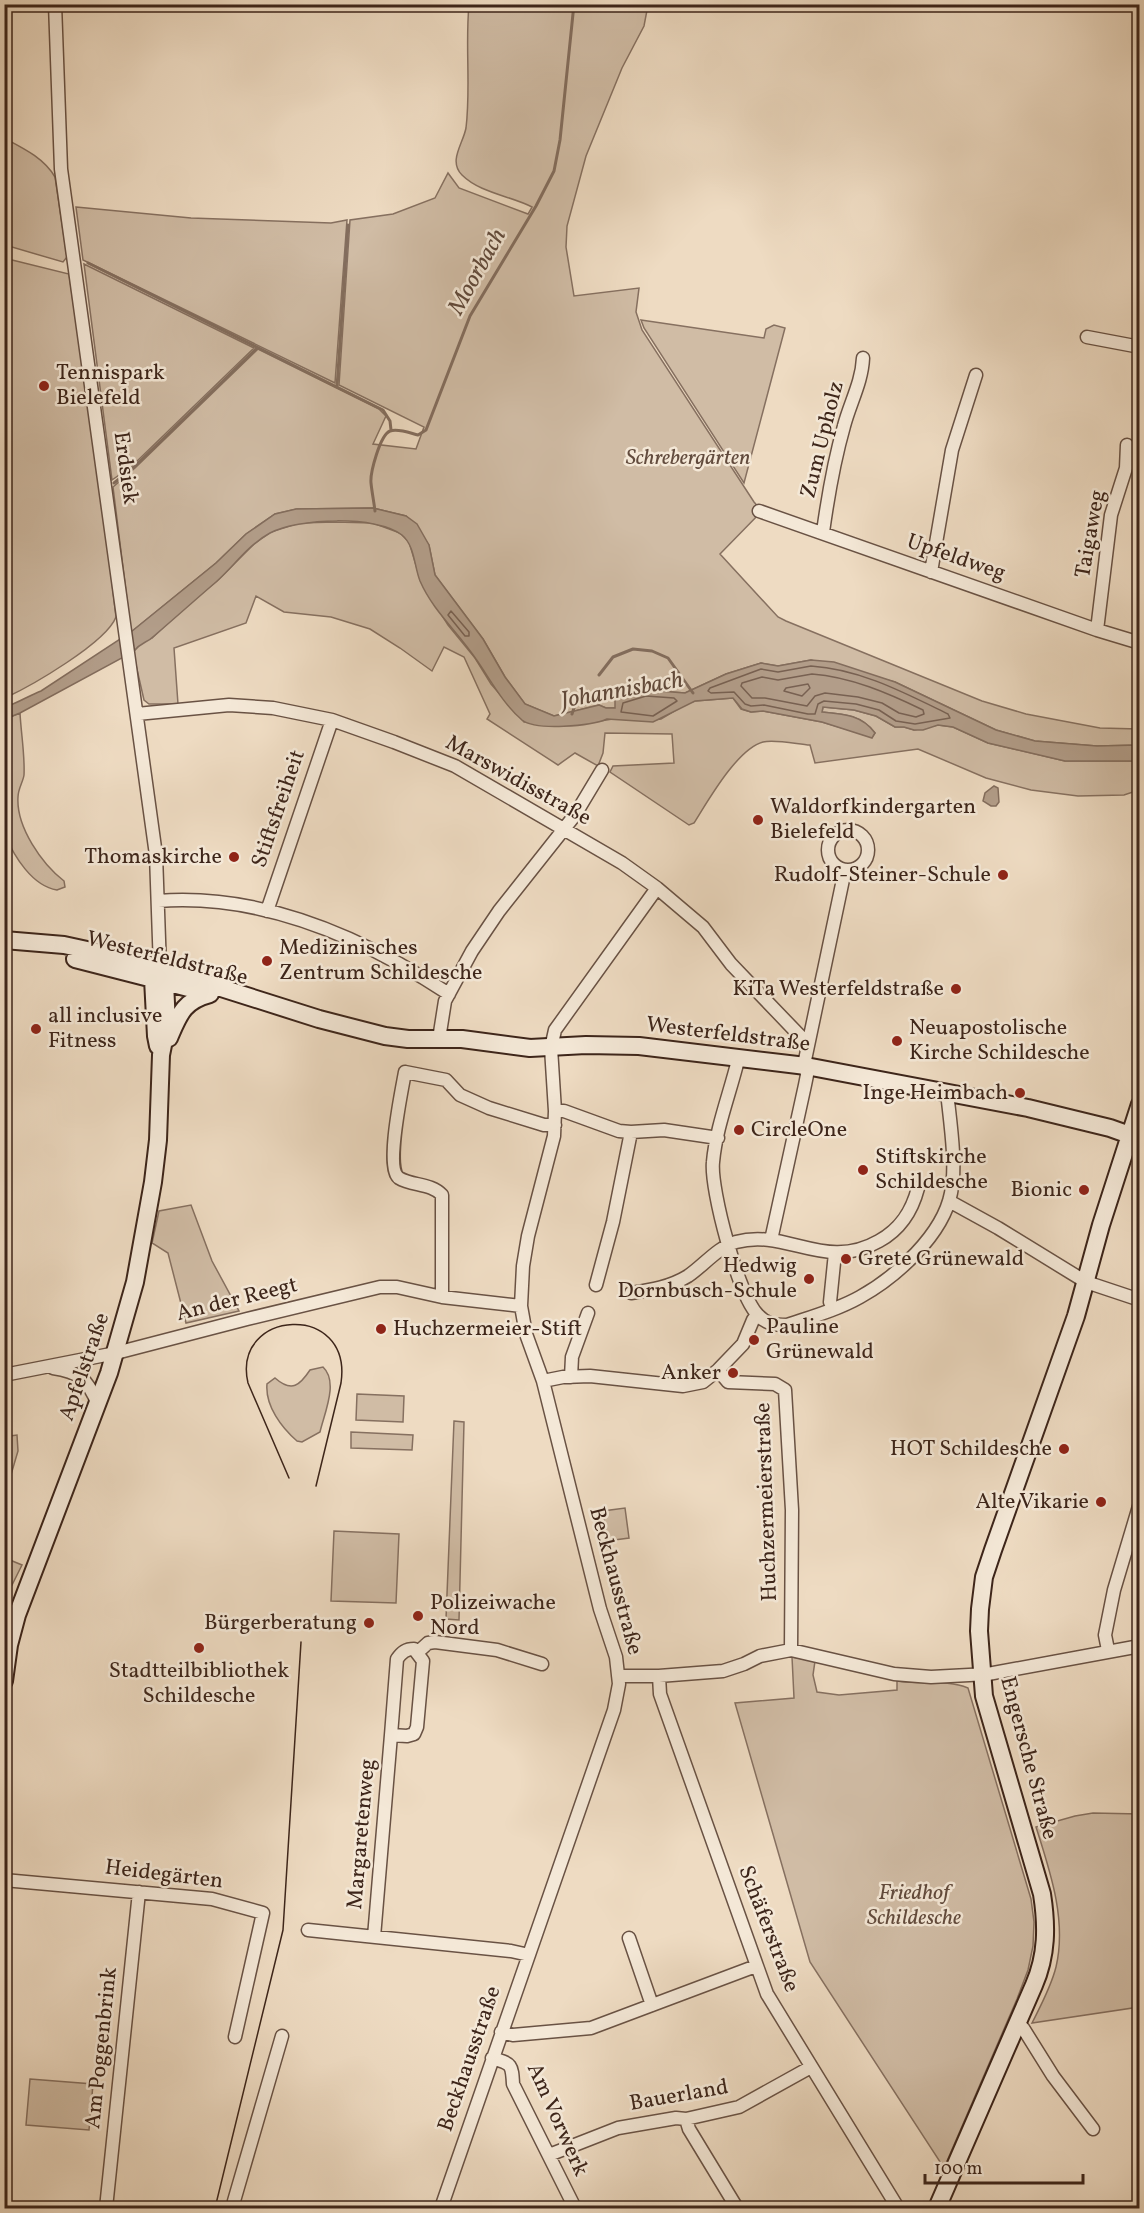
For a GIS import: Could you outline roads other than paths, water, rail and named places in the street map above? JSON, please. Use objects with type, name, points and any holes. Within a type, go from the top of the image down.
[{"type":"main road","name":"Westerfeldstraße","points":[[4,940],[64,945],[210,994],[319,1019]]},
{"type":"main road","name":"Westerfeldstraße","points":[[159,976],[385,1036],[408,1039],[462,1040],[530,1048],[586,1045],[639,1046],[738,1060],[806,1066],[1028,1108],[1134,1136]]},
{"type":"main road","name":"Apfelstraße","points":[[4,1682],[11,1613],[98,1404],[116,1353],[135,1282],[149,1212],[158,1140],[161,1055],[167,1025],[159,976]]},
{"type":"main road","points":[[161,1055],[186,1006],[192,1000],[210,994]]},
{"type":"main road","name":"Engersche Straße","points":[[937,2208],[1017,2026],[1042,1964],[1045,1950],[1046,1923],[1042,1894],[984,1696],[979,1631],[984,1577],[1076,1316],[1134,1136],[1140,1104]]},
{"type":"street","name":"Erdsiek","points":[[55,4],[61,169],[156,855],[158,901]]},
{"type":"street","points":[[1087,337],[1140,347]]},
{"type":"street","name":"Zum Upholz","points":[[823,532],[831,476],[844,425],[862,371],[863,358]]},
{"type":"street","points":[[931,572],[952,450],[976,375]]},
{"type":"street","name":"Taigaweg","points":[[1097,630],[1111,515],[1126,468],[1127,445]]},
{"type":"street","name":"Upfeldweg","points":[[759,511],[1140,643]]},
{"type":"street","name":"Marswidisstraße","points":[[137,714],[204,706],[244,705],[273,708],[332,720],[455,766],[622,863],[657,888],[704,927],[731,964],[801,1037],[809,1041]]},
{"type":"street","name":"Stiftsfreiheit","points":[[267,911],[332,720]]},
{"type":"street","points":[[439,1039],[443,1009],[449,994],[489,925],[575,815],[602,770]]},
{"type":"street","points":[[771,1240],[794,1143],[807,1075],[806,1060],[809,1041],[845,870]]},
{"type":"street","points":[[551,1048],[555,1030],[657,888]]},
{"type":"street","points":[[158,901],[208,901],[267,911],[339,934],[413,972],[449,994]]},
{"type":"street","name":"Westerfeldstraße","points":[[158,901],[159,976]]},
{"type":"street","name":"Beckhausstraße","points":[[441,2208],[618,1693],[616,1657],[584,1545],[543,1381],[526,1334],[520,1306],[528,1236],[552,1146],[555,1125],[551,1048]]},
{"type":"street","points":[[738,1060],[713,1164],[715,1186],[721,1222],[748,1302],[757,1315],[768,1323],[787,1325],[859,1298],[911,1259],[935,1229],[949,1201],[952,1187],[952,1151],[947,1092]]},
{"type":"street","points":[[442,1297],[442,1195],[434,1189],[400,1178],[394,1171],[394,1132],[405,1072],[446,1080],[460,1095],[489,1108],[544,1125],[555,1125]]},
{"type":"street","points":[[555,1112],[564,1111],[608,1128],[630,1132],[656,1130],[718,1138]]},
{"type":"street","points":[[596,1285],[614,1222],[630,1132]]},
{"type":"street","points":[[631,1293],[666,1286],[686,1277],[729,1245],[737,1242],[771,1240],[835,1254],[852,1253],[869,1247],[893,1232],[908,1214],[918,1188]]},
{"type":"street","points":[[949,1201],[1022,1242],[1086,1282],[1140,1299]]},
{"type":"street","points":[[833,1309],[830,1302],[835,1254]]},
{"type":"street","name":"An der Reegt","points":[[4,1375],[116,1353],[380,1287],[397,1287],[442,1297],[520,1306]]},
{"type":"street","points":[[571,1377],[572,1358],[588,1313]]},
{"type":"street","points":[[543,1381],[590,1376],[690,1386],[704,1382],[743,1344],[757,1315]]},
{"type":"street","name":"An der Reegt","points":[[43,1367],[78,1374],[84,1379],[98,1404]]},
{"type":"street","name":"Huchzermeierstraße","points":[[718,1370],[728,1382],[775,1384],[785,1390],[792,1510],[791,1650]]},
{"type":"street","points":[[1108,1650],[1105,1635],[1114,1590],[1140,1503]]},
{"type":"street","name":"Margaretenweg","points":[[418,1652],[428,1643],[435,1642],[497,1650],[542,1664]]},
{"type":"street","points":[[618,1676],[659,1676],[723,1671],[760,1656],[791,1650],[894,1674],[931,1677],[981,1674],[1140,1646]]},
{"type":"street","name":"Margaretenweg","points":[[374,1937],[397,1659],[402,1652],[408,1649],[418,1652],[423,1660],[417,1727],[414,1734],[391,1735]]},
{"type":"street","name":"Schäferstraße","points":[[659,1676],[660,1694],[767,1994],[898,2208]]},
{"type":"street","name":"Heidegärten","points":[[4,1880],[212,1899],[263,1913],[235,2037]]},
{"type":"street","name":"Am Poggenbrink","points":[[106,2208],[139,1892]]},
{"type":"street","points":[[308,1930],[511,1951],[529,1955]]},
{"type":"street","points":[[628,1938],[652,2004]]},
{"type":"street","points":[[501,2032],[513,2035],[591,2028],[756,1966]]},
{"type":"street","points":[[1017,2026],[1023,2028],[1053,2076],[1092,2129]]},
{"type":"street","points":[[236,2208],[234,2201],[282,2036]]},
{"type":"street","name":"Am Vorwerk","points":[[492,2058],[509,2064],[512,2068],[513,2084],[575,2208]]},
{"type":"street","name":"Bauerland","points":[[549,2155],[618,2128],[676,2118],[686,2119],[739,2107],[811,2067]]},
{"type":"street","points":[[686,2119],[689,2129],[736,2208]]},
{"type":"water","points":[[373,508],[406,516],[417,524],[429,545],[435,575],[483,639],[505,677],[525,704],[554,716],[599,705],[615,708],[615,700],[646,690],[685,693],[726,674],[761,663],[778,666],[811,660],[834,662],[895,682],[996,730],[1035,741],[1097,746],[1139,745],[1140,761],[1065,761],[988,743],[953,727],[938,725],[923,730],[914,730],[895,727],[876,716],[854,710],[823,707],[822,712],[845,715],[864,722],[875,733],[872,738],[822,722],[763,711],[751,712],[742,709],[733,698],[695,701],[653,722],[607,719],[589,724],[564,726],[529,723],[522,720],[509,707],[469,649],[425,592],[414,556],[402,535],[375,524],[337,521],[298,524],[270,533],[255,543],[216,582],[133,652],[5,719],[5,707],[41,691],[131,632],[216,563],[246,534],[275,514],[296,509]]},
{"type":"water","points":[[994,786],[998,788],[999,802],[996,806],[991,806],[983,801],[985,793]]},
{"type":"waterway","name":"Moorbach","points":[[375,511],[371,478],[376,455],[383,439],[393,430],[418,435],[426,430],[470,316],[536,206],[554,171],[560,140],[574,4]]},
{"type":"waterway","points":[[337,387],[348,225]]},
{"type":"waterway","points":[[88,263],[383,410],[390,421],[391,430]]},
{"type":"waterway","points":[[114,483],[134,467],[257,348]]},
{"type":"waterway","name":"Johannisbach","points":[[599,675],[613,657],[633,649],[652,651],[668,658],[693,693]]},
{"type":"waterway","name":"Johannisbach","points":[[572,714],[575,705],[587,691]]},
{"type":"tram line","points":[[289,1478],[248,1383],[248,1358],[257,1340],[273,1329],[293,1324],[312,1327],[329,1338],[340,1356],[341,1383],[316,1486]]},
{"type":"tram line","points":[[215,2208],[283,1930],[301,1642]]},
{"type":"place","name":"Tennispark Bielefeld","points":[[44,386]]},
{"type":"place","name":"Waldorfkindergarten Bielefeld","points":[[758,820]]},
{"type":"place","name":"Thomaskirche","points":[[234,857]]},
{"type":"place","name":"Rudolf-Steiner-Schule","points":[[1003,875]]},
{"type":"place","name":"Medizinisches Zentrum Schildesche","points":[[267,961]]},
{"type":"place","name":"KiTa Westerfeldstraße","points":[[956,989]]},
{"type":"place","name":"all inclusive Fitness","points":[[36,1029]]},
{"type":"place","name":"Neuapostolische Kirche Schildesche","points":[[897,1041]]},
{"type":"place","name":"Inge Heimbach","points":[[1020,1093]]},
{"type":"place","name":"CircleOne","points":[[739,1130]]},
{"type":"place","name":"Stiftskirche Schildesche","points":[[863,1170]]},
{"type":"place","name":"Bionic","points":[[1084,1190]]},
{"type":"place","name":"Grete Grünewald","points":[[846,1259]]},
{"type":"place","name":"Hedwig Dornbusch-Schule","points":[[809,1279]]},
{"type":"place","name":"Huchzermeier-Stift","points":[[381,1329]]},
{"type":"place","name":"Pauline Grünewald","points":[[754,1340]]},
{"type":"place","name":"Anker","points":[[733,1373]]},
{"type":"place","name":"HOT Schildesche","points":[[1064,1449]]},
{"type":"place","name":"Alte Vikarie","points":[[1101,1502]]},
{"type":"place","name":"Polizeiwache Nord","points":[[418,1616]]},
{"type":"place","name":"Bürgerberatung","points":[[369,1623]]},
{"type":"place","name":"Stadtteilbibliothek Schildesche","points":[[199,1648]]},
{"type":"park label","name":"Schrebergärten","points":[[688,458]]},
{"type":"park label","name":"Friedhof Schildesche","points":[[914,1906]]}]
